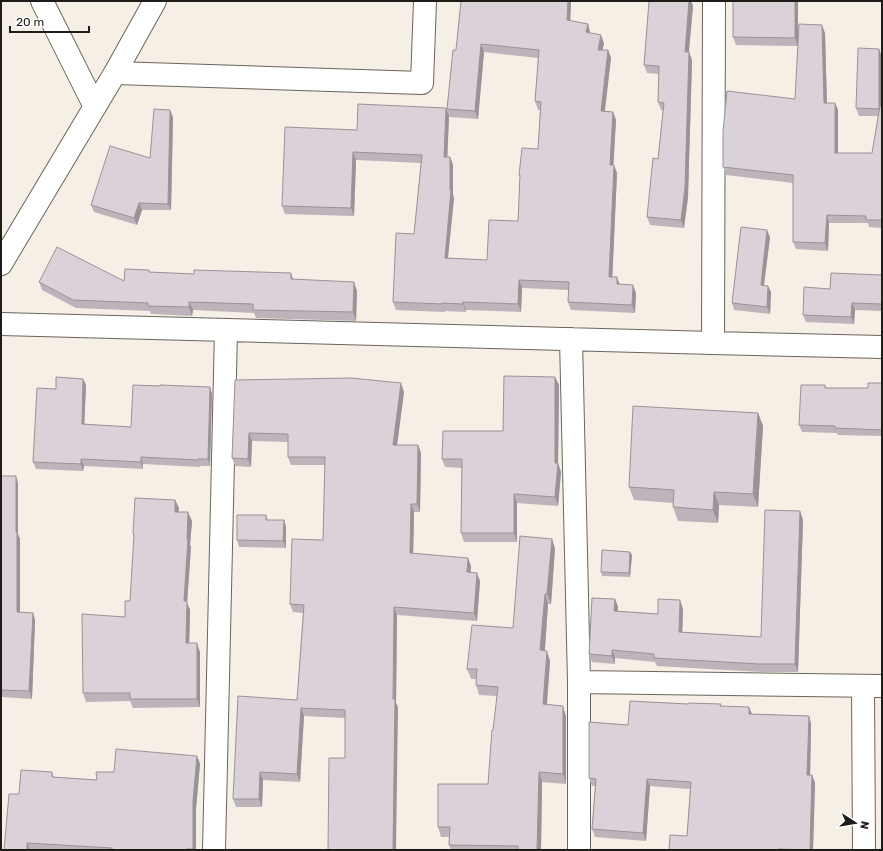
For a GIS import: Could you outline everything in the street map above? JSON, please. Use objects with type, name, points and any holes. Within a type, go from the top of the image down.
[{"type":"street","points":[[42,1],[95,107]]},
{"type":"street","points":[[1,264],[95,107],[156,1]]},
{"type":"street","points":[[115,73],[422,83],[425,1]]},
{"type":"street","points":[[713,343],[714,1]]},
{"type":"street","points":[[1,324],[882,347]]},
{"type":"street","points":[[214,850],[226,330]]},
{"type":"street","points":[[571,339],[579,682],[579,850]]},
{"type":"street","points":[[579,682],[872,686],[864,850]]},
{"type":"building","points":[[461,1],[568,1],[567,20],[588,24],[586,32],[601,35],[598,50],[608,50],[601,111],[613,112],[610,165],[614,165],[609,277],[617,277],[617,284],[633,285],[632,305],[568,302],[569,282],[519,280],[518,304],[463,302],[463,304],[442,304],[393,302],[396,233],[414,234],[422,155],[353,152],[351,208],[282,206],[285,127],[357,130],[358,104],[446,108],[444,157],[450,157],[451,190],[445,258],[487,260],[489,220],[518,221],[519,175],[522,148],[538,149],[541,102],[535,101],[539,50],[481,44],[475,111],[447,109],[453,50],[456,50]]},
{"type":"building","points":[[649,1],[689,1],[685,52],[689,52],[685,188],[681,220],[647,217],[653,158],[658,159],[664,103],[658,102],[659,66],[644,65]]},
{"type":"building","points":[[733,1],[795,1],[795,38],[733,37]]},
{"type":"building","points":[[799,24],[822,25],[824,103],[835,103],[835,153],[872,153],[880,106],[882,107],[882,220],[866,220],[866,216],[827,215],[825,243],[793,242],[793,175],[723,167],[723,131],[727,91],[795,99]]},
{"type":"building","points":[[858,48],[879,49],[879,109],[856,108]]},
{"type":"building","points":[[154,109],[170,110],[168,204],[139,203],[134,218],[91,205],[110,146],[150,158]]},
{"type":"building","points":[[741,227],[767,230],[761,285],[768,286],[767,307],[732,303]]},
{"type":"building","points":[[57,247],[124,281],[125,269],[149,270],[149,272],[194,274],[194,270],[291,273],[291,279],[354,282],[353,312],[253,310],[253,304],[189,302],[189,307],[148,306],[148,303],[73,300],[39,282]]},
{"type":"building","points":[[831,273],[882,275],[882,304],[852,303],[851,317],[803,315],[804,287],[830,289]]},
{"type":"building","points":[[504,376],[555,377],[555,463],[558,463],[555,497],[514,494],[514,533],[461,533],[462,459],[442,459],[443,431],[503,431]]},
{"type":"building","points":[[56,377],[83,379],[82,424],[131,427],[133,385],[210,387],[208,459],[197,460],[141,457],[141,462],[81,459],[81,464],[33,462],[37,388],[56,389]]},
{"type":"building","points":[[351,378],[401,383],[393,445],[418,445],[417,504],[411,504],[410,553],[468,558],[467,572],[477,573],[474,613],[394,607],[393,699],[395,699],[393,850],[328,850],[329,758],[345,758],[345,710],[301,708],[297,774],[260,772],[259,799],[233,799],[238,696],[297,700],[304,605],[290,604],[292,539],[323,540],[325,457],[288,457],[288,434],[249,433],[248,459],[232,458],[235,380]]},
{"type":"building","points":[[868,383],[882,383],[882,430],[799,425],[801,385],[825,385],[825,388],[868,388]]},
{"type":"building","points":[[633,406],[758,413],[753,494],[714,492],[713,510],[673,507],[674,490],[629,487]]},
{"type":"building","points":[[1,476],[16,476],[17,612],[33,613],[29,691],[1,690]]},
{"type":"building","points":[[135,498],[175,500],[175,512],[188,512],[188,539],[184,601],[187,601],[186,643],[197,643],[197,699],[130,699],[130,693],[83,693],[82,614],[125,617],[125,601],[130,601]]},
{"type":"building","points":[[765,510],[800,511],[795,664],[759,664],[654,658],[654,654],[612,650],[612,656],[589,654],[592,598],[615,599],[614,611],[658,614],[658,599],[680,600],[679,632],[761,637]]},
{"type":"building","points":[[237,515],[266,515],[266,520],[284,520],[283,541],[237,540]]},
{"type":"building","points":[[520,536],[552,539],[540,650],[547,651],[543,704],[563,706],[563,774],[539,772],[537,850],[518,850],[518,846],[449,845],[450,827],[438,827],[438,784],[488,784],[492,730],[498,687],[476,685],[477,669],[467,669],[472,625],[513,628]]},
{"type":"building","points":[[602,550],[630,552],[629,573],[601,572]]},
{"type":"building","points":[[630,701],[721,704],[720,706],[749,707],[749,714],[809,716],[807,775],[812,775],[810,850],[669,850],[670,835],[687,836],[691,782],[647,779],[643,833],[592,829],[596,779],[589,778],[589,722],[628,725]]},
{"type":"building","points":[[116,749],[197,756],[193,801],[193,849],[112,850],[112,848],[27,843],[27,850],[4,850],[9,794],[19,794],[21,770],[52,772],[52,777],[97,780],[96,772],[114,772]]}]
